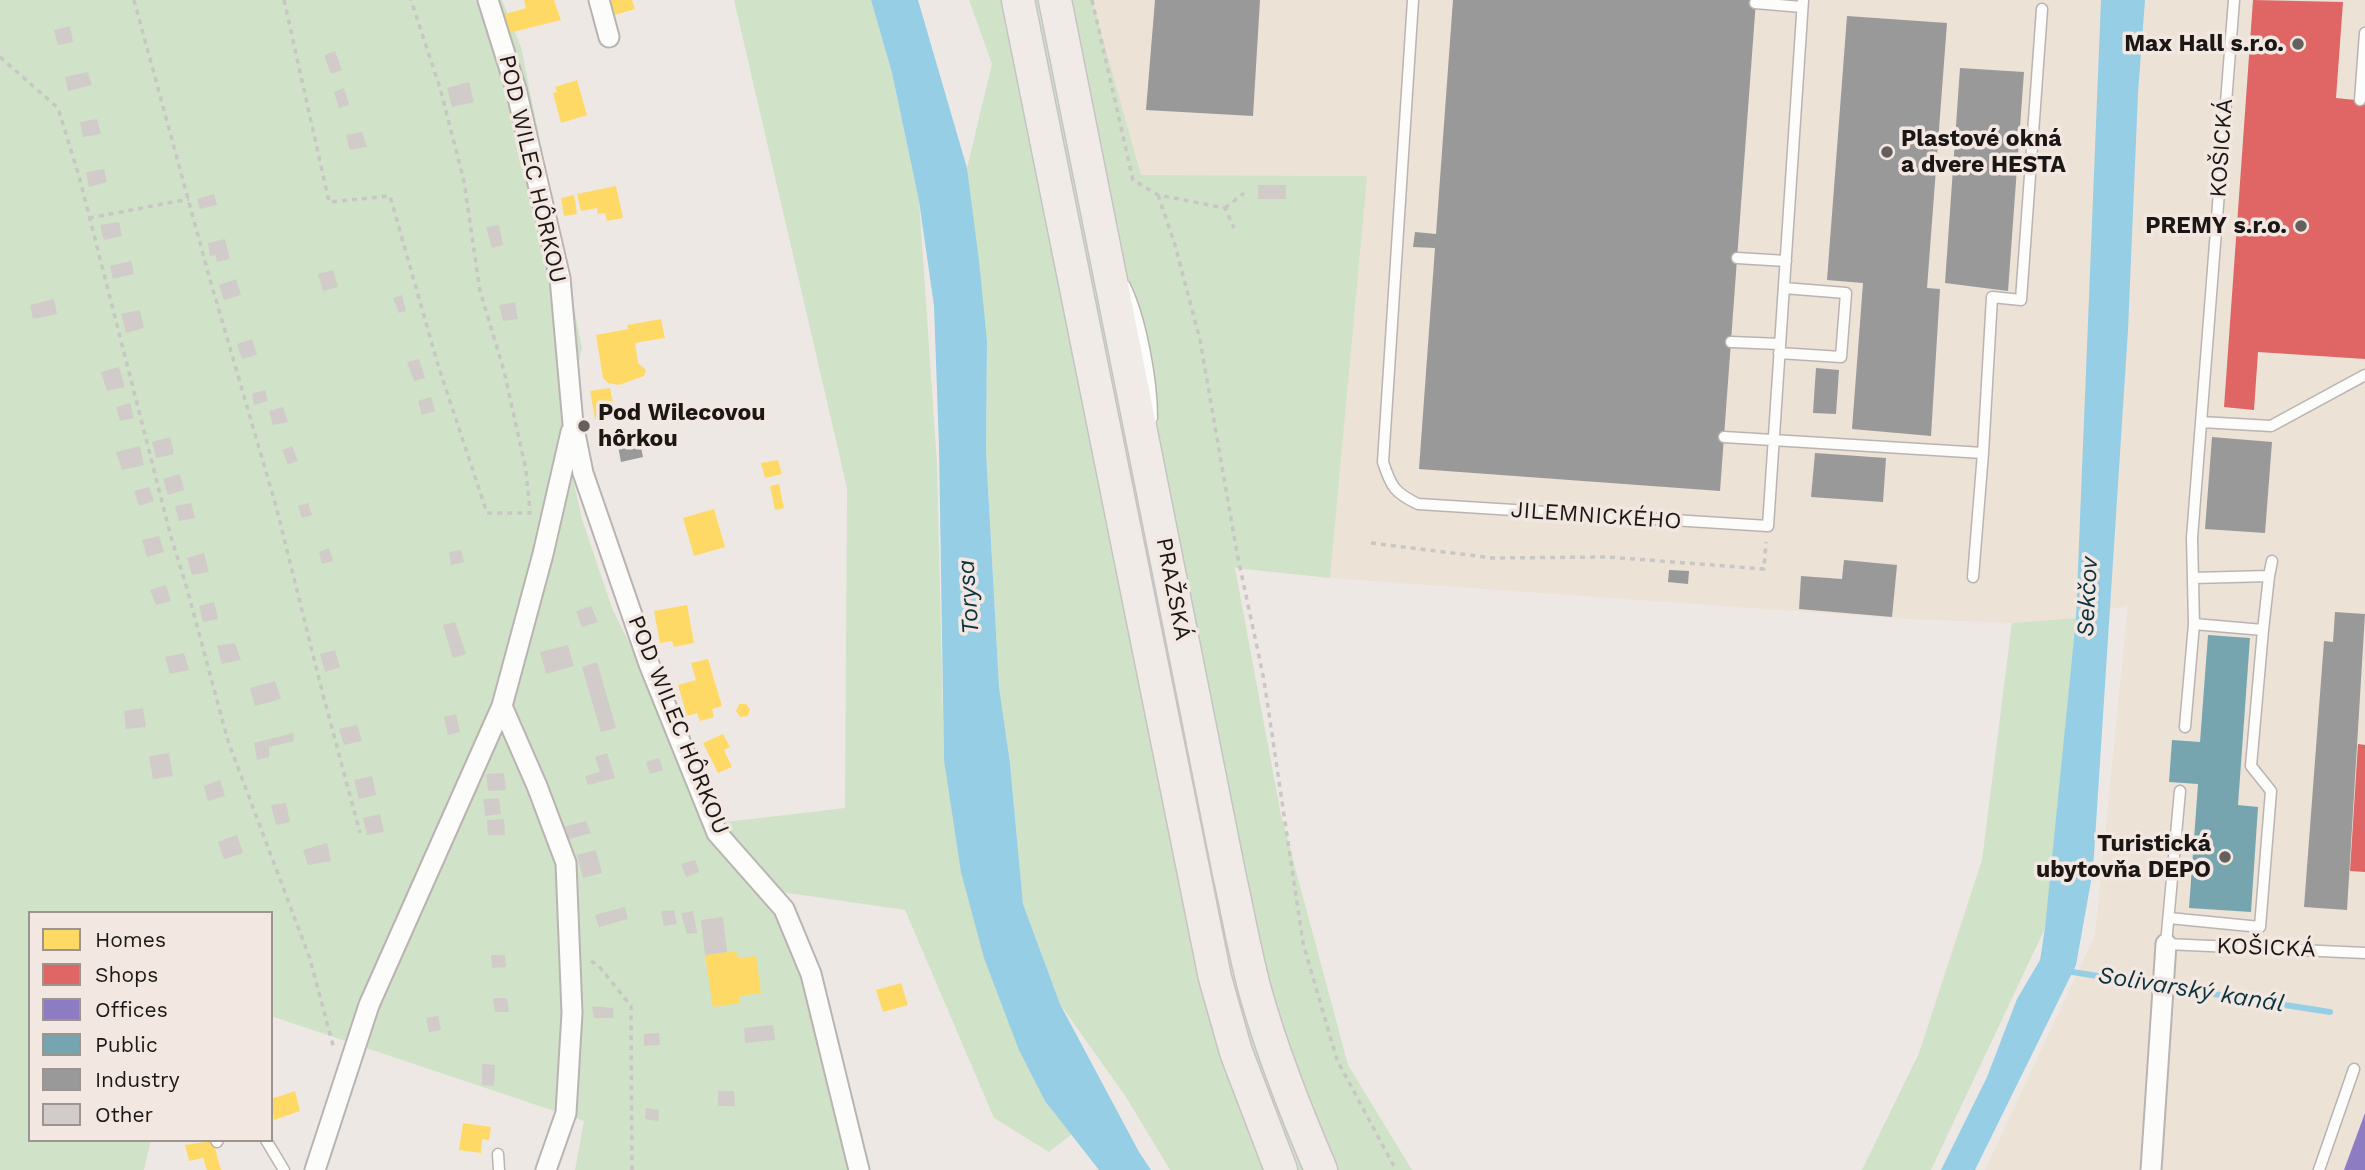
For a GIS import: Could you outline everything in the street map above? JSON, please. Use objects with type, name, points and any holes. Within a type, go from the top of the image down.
[{"type":"main road","name":"PRAŽSKÁ","points":[[1018,0],[1215,978],[1236,1052],[1282,1170]]},
{"type":"main road","name":"PRAŽSKÁ","points":[[1055,0],[1255,992],[1295,1109],[1321,1170]]},
{"type":"street","name":"POD WILEC HÔRKOU","points":[[488,0],[516,89],[560,278],[573,424],[583,473],[649,664],[717,833],[784,909],[811,974],[859,1170]]},
{"type":"street","points":[[599,0],[609,37]]},
{"type":"street","name":"POD WILEC HÔRKOU","points":[[315,1170],[369,1005],[502,706],[543,554],[573,424]]},
{"type":"street","points":[[502,706],[537,786],[566,863],[572,1013],[566,1113],[547,1170]]},
{"type":"street","points":[[2151,1170],[2166,944]]},
{"type":"lane","name":"JILEMNICKÉHO","points":[[1413,0],[1383,463],[1389,482],[1399,494],[1418,504],[1768,526]]},
{"type":"lane","name":"KOŠICKÁ","points":[[2185,727],[2194,624],[2192,538],[2234,0]]},
{"type":"lane","points":[[1755,3],[1803,3],[1768,526]]},
{"type":"lane","points":[[1973,577],[1992,297],[2021,299],[2042,9]]},
{"type":"lane","points":[[2360,100],[2365,33]]},
{"type":"lane","points":[[1070,310],[1071,258]]},
{"type":"lane","points":[[1737,258],[1786,261]]},
{"type":"lane","points":[[1731,342],[1841,357],[1846,293],[1784,288]]},
{"type":"lane","points":[[2201,422],[2272,426],[2365,375]]},
{"type":"lane","points":[[1724,437],[1983,453]]},
{"type":"lane","points":[[1094,442],[1117,492]]},
{"type":"lane","points":[[2169,918],[2260,928],[2271,790],[2251,766],[2272,562]]},
{"type":"lane","points":[[2193,578],[2269,576]]},
{"type":"lane","points":[[2194,624],[2263,630]]},
{"type":"lane","points":[[2166,944],[2180,791]]},
{"type":"lane","name":"KOŠICKÁ","points":[[2166,944],[2365,953]]},
{"type":"lane","points":[[2319,1170],[2354,1069]]},
{"type":"lane","points":[[268,1142],[284,1170]]},
{"type":"lane","points":[[498,1154],[499,1170]]},
{"type":"path","points":[[135,0],[209,276],[276,506],[360,833]]},
{"type":"path","points":[[284,0],[329,202],[390,196],[438,365],[487,513],[530,513],[526,470],[505,371],[480,291],[464,181],[440,88],[411,0]]},
{"type":"path","points":[[1092,0],[1133,180],[1158,195],[1225,208]]},
{"type":"path","points":[[0,57],[58,108],[171,537],[228,741],[310,959],[331,1044],[347,1072]]},
{"type":"path","points":[[1225,208],[1244,192]]},
{"type":"path","points":[[1158,195],[1175,245],[1202,353],[1237,553],[1264,680],[1303,943],[1337,1060],[1396,1170]]},
{"type":"path","points":[[89,218],[189,199]]},
{"type":"path","points":[[1225,208],[1234,228]]},
{"type":"path","points":[[1371,542],[1493,558],[1608,557],[1764,569],[1768,526]]},
{"type":"path","points":[[570,951],[598,965],[631,1006],[632,1170]]},
{"type":"shaded area","points":[[1092,0],[2365,0],[2365,1170],[1985,1170],[2095,935],[2128,605],[2076,618],[2012,623],[1907,619],[1330,578],[1366,176],[1141,175]]},
{"type":"green space","points":[[0,0],[502,0],[521,47],[582,348],[567,414],[565,444],[582,519],[612,608],[717,823],[845,808],[847,488],[734,0],[871,0],[892,73],[919,201],[937,463],[944,760],[1045,1101],[1072,1134],[1049,1152],[994,1118],[905,910],[781,892],[850,1170],[575,1170],[584,1121],[273,1017],[273,911],[28,911],[28,1142],[151,1142],[144,1170],[0,1170]]},
{"type":"green space","points":[[969,0],[1092,0],[1141,175],[1367,176],[1330,578],[1235,568],[1281,815],[1348,1065],[1412,1170],[1170,1170],[1126,1097],[1060,1004],[1023,904],[1010,763],[999,687],[986,451],[987,341],[967,168],[992,64]]},
{"type":"green space","points":[[2076,618],[2047,924],[1931,1170],[1862,1170],[1919,1053],[1982,860],[2012,623]]},
{"type":"water","name":"Torysa","points":[[871,0],[918,0],[967,168],[987,341],[986,451],[999,687],[1010,763],[1023,904],[1060,1004],[1151,1170],[1099,1170],[1045,1101],[1019,1050],[984,958],[961,872],[944,760],[934,306],[919,201],[892,73]]},
{"type":"water","name":"Sekčov","points":[[2101,0],[2145,0],[2138,93],[2128,330],[2093,870],[2076,965],[1975,1170],[1941,1170],[1987,1077],[2017,999],[2040,960],[2045,928],[2076,618]]},
{"type":"building: Homes","points":[[524,0],[554,0],[561,20],[509,33],[502,15],[526,8]]},
{"type":"building: Homes","points":[[610,0],[632,0],[635,9],[615,15]]},
{"type":"building: Homes","points":[[577,80],[587,115],[561,123],[553,93],[557,92],[555,87]]},
{"type":"building: Homes","points":[[616,186],[623,218],[607,221],[605,213],[598,214],[597,208],[581,211],[577,194]]},
{"type":"building: Homes","points":[[574,195],[577,214],[564,216],[561,198]]},
{"type":"building: Homes","points":[[661,319],[665,338],[635,343],[638,363],[646,370],[644,376],[619,385],[608,383],[603,378],[596,335],[628,329],[627,325]]},
{"type":"building: Homes","points":[[610,388],[616,417],[595,419],[590,391]]},
{"type":"building: Homes","points":[[778,460],[782,474],[765,478],[761,463]]},
{"type":"building: Homes","points":[[779,484],[784,508],[775,510],[770,486]]},
{"type":"building: Homes","points":[[714,509],[725,547],[694,556],[683,518]]},
{"type":"building: Homes","points":[[687,605],[694,643],[674,647],[672,641],[660,643],[654,611]]},
{"type":"building: Homes","points":[[708,659],[722,706],[712,709],[714,717],[700,721],[697,713],[687,716],[678,685],[696,680],[691,663]]},
{"type":"building: Homes","points":[[739,704],[746,704],[750,709],[748,716],[740,717],[736,711]]},
{"type":"building: Homes","points":[[723,734],[730,747],[724,750],[732,767],[718,773],[703,743]]},
{"type":"building: Homes","points":[[736,951],[738,958],[756,956],[761,993],[739,996],[740,1003],[713,1007],[705,955]]},
{"type":"building: Homes","points":[[901,983],[908,1005],[883,1012],[876,990]]},
{"type":"building: Homes","points":[[295,1091],[300,1111],[274,1120],[273,1098]]},
{"type":"building: Homes","points":[[463,1123],[491,1127],[489,1140],[482,1139],[481,1153],[459,1150]]},
{"type":"building: Homes","points":[[213,1142],[221,1170],[207,1170],[203,1158],[189,1161],[185,1145]]},
{"type":"building: Shops","name":"PREMY s.r.o.","points":[[2253,0],[2343,2],[2336,98],[2365,101],[2365,359],[2258,352],[2254,410],[2224,407]]},
{"type":"building: Shops","points":[[2358,744],[2365,745],[2365,872],[2350,871]]},
{"type":"building: Offices","points":[[2365,1113],[2365,1170],[2344,1170]]},
{"type":"building: Public","points":[[2208,635],[2250,638],[2238,805],[2258,807],[2251,912],[2189,908],[2198,784],[2169,782],[2172,740],[2200,742]]},
{"type":"building: Industry","points":[[1155,0],[1260,0],[1253,116],[1146,110]]},
{"type":"building: Industry","points":[[1453,0],[1756,0],[1720,491],[1419,469],[1435,248],[1413,247],[1415,232],[1436,234]]},
{"type":"building: Industry","name":"Plastové okná a dvere HESTA","points":[[1847,16],[1947,23],[1927,288],[1940,289],[1931,436],[1852,429],[1863,283],[1827,280]]},
{"type":"building: Industry","points":[[1960,68],[2024,72],[2008,291],[1945,283]]},
{"type":"building: Industry","points":[[1816,368],[1839,370],[1836,414],[1813,413]]},
{"type":"building: Industry","points":[[639,437],[643,457],[621,462],[617,441]]},
{"type":"building: Industry","points":[[2212,437],[2272,442],[2265,533],[2205,529]]},
{"type":"building: Industry","points":[[1815,453],[1886,458],[1883,502],[1811,497]]},
{"type":"building: Industry","points":[[1844,560],[1897,565],[1892,617],[1799,609],[1801,576],[1842,579]]},
{"type":"building: Industry","points":[[1669,570],[1689,571],[1688,584],[1668,582]]},
{"type":"building: Industry","points":[[2335,612],[2365,614],[2347,910],[2304,907],[2324,641],[2333,642]]},
{"type":"building: Other","points":[[70,26],[73,42],[58,45],[54,30]]},
{"type":"building: Other","points":[[335,51],[342,70],[331,74],[324,55]]},
{"type":"building: Other","points":[[88,72],[92,85],[68,91],[65,77]]},
{"type":"building: Other","points":[[469,82],[474,102],[452,107],[447,88]]},
{"type":"building: Other","points":[[344,88],[349,105],[339,108],[334,92]]},
{"type":"building: Other","points":[[97,119],[101,134],[83,137],[80,122]]},
{"type":"building: Other","points":[[362,132],[367,147],[350,150],[346,135]]},
{"type":"building: Other","points":[[104,169],[107,182],[89,187],[86,172]]},
{"type":"building: Other","points":[[1258,185],[1286,185],[1286,199],[1258,199]]},
{"type":"building: Other","points":[[214,194],[217,205],[200,209],[197,199]]},
{"type":"building: Other","points":[[119,222],[122,236],[104,240],[100,225]]},
{"type":"building: Other","points":[[499,225],[503,245],[492,248],[486,227]]},
{"type":"building: Other","points":[[225,239],[230,259],[217,262],[215,255],[210,256],[208,243]]},
{"type":"building: Other","points":[[131,261],[134,274],[113,279],[110,266]]},
{"type":"building: Other","points":[[333,270],[338,287],[323,291],[318,274]]},
{"type":"building: Other","points":[[236,279],[241,295],[224,300],[219,285]]},
{"type":"building: Other","points":[[402,295],[406,311],[399,313],[393,298]]},
{"type":"building: Other","points":[[54,299],[57,314],[33,319],[30,305]]},
{"type":"building: Other","points":[[515,302],[518,319],[503,321],[499,305]]},
{"type":"building: Other","points":[[140,310],[144,328],[126,333],[121,314]]},
{"type":"building: Other","points":[[252,339],[257,355],[242,359],[237,344]]},
{"type":"building: Other","points":[[419,359],[425,378],[414,381],[407,362]]},
{"type":"building: Other","points":[[119,367],[125,387],[107,391],[101,372]]},
{"type":"building: Other","points":[[265,390],[268,401],[254,405],[252,394]]},
{"type":"building: Other","points":[[431,397],[435,411],[422,415],[418,401]]},
{"type":"building: Other","points":[[130,403],[134,418],[120,421],[116,407]]},
{"type":"building: Other","points":[[283,407],[288,422],[273,425],[269,411]]},
{"type":"building: Other","points":[[170,437],[174,454],[156,458],[152,442]]},
{"type":"building: Other","points":[[140,446],[144,465],[122,470],[116,452]]},
{"type":"building: Other","points":[[292,446],[298,461],[288,464],[282,450]]},
{"type":"building: Other","points":[[180,474],[184,490],[168,495],[163,479]]},
{"type":"building: Other","points":[[149,487],[154,501],[139,506],[134,491]]},
{"type":"building: Other","points":[[191,503],[195,518],[179,521],[175,506]]},
{"type":"building: Other","points":[[308,503],[312,515],[302,518],[298,506]]},
{"type":"building: Other","points":[[159,536],[164,552],[147,557],[142,540]]},
{"type":"building: Other","points":[[329,548],[333,561],[322,564],[319,552]]},
{"type":"building: Other","points":[[461,550],[464,562],[451,565],[449,552]]},
{"type":"building: Other","points":[[204,553],[209,572],[192,575],[187,558]]},
{"type":"building: Other","points":[[166,585],[171,601],[156,605],[150,590]]},
{"type":"building: Other","points":[[214,602],[218,619],[203,622],[199,606]]},
{"type":"building: Other","points":[[591,606],[598,622],[582,627],[576,611]]},
{"type":"building: Other","points":[[455,622],[466,654],[453,658],[443,625]]},
{"type":"building: Other","points":[[235,643],[241,660],[222,664],[217,646]]},
{"type":"building: Other","points":[[568,645],[574,666],[546,674],[540,652]]},
{"type":"building: Other","points":[[335,650],[340,667],[325,672],[320,654]]},
{"type":"building: Other","points":[[184,653],[189,670],[170,674],[165,657]]},
{"type":"building: Other","points":[[597,662],[616,728],[601,732],[582,667]]},
{"type":"building: Other","points":[[275,681],[281,699],[255,706],[250,688]]},
{"type":"building: Other","points":[[143,708],[146,727],[126,729],[124,711]]},
{"type":"building: Other","points":[[456,714],[460,732],[448,735],[444,717]]},
{"type":"building: Other","points":[[357,725],[362,741],[344,745],[339,729]]},
{"type":"building: Other","points":[[293,733],[294,741],[269,747],[269,757],[257,760],[254,743]]},
{"type":"building: Other","points":[[169,753],[173,776],[153,779],[149,756]]},
{"type":"building: Other","points":[[607,753],[615,778],[588,785],[585,776],[600,772],[595,757]]},
{"type":"building: Other","points":[[659,758],[663,770],[650,774],[646,762]]},
{"type":"building: Other","points":[[504,773],[506,790],[488,791],[486,774]]},
{"type":"building: Other","points":[[372,776],[376,795],[359,799],[354,780]]},
{"type":"building: Other","points":[[220,780],[225,796],[208,801],[204,786]]},
{"type":"building: Other","points":[[499,798],[501,814],[485,816],[483,799]]},
{"type":"building: Other","points":[[286,803],[290,822],[276,825],[271,805]]},
{"type":"building: Other","points":[[380,814],[384,832],[367,835],[363,818]]},
{"type":"building: Other","points":[[504,819],[505,835],[488,835],[487,820]]},
{"type":"building: Other","points":[[586,821],[591,833],[569,839],[564,827]]},
{"type":"building: Other","points":[[237,835],[243,853],[224,859],[218,842]]},
{"type":"building: Other","points":[[327,843],[331,861],[308,865],[303,850]]},
{"type":"building: Other","points":[[596,850],[602,873],[583,878],[577,855]]},
{"type":"building: Other","points":[[695,860],[699,872],[686,877],[681,864]]},
{"type":"building: Other","points":[[625,907],[628,919],[599,927],[595,915]]},
{"type":"building: Other","points":[[674,910],[677,924],[664,926],[661,911]]},
{"type":"building: Other","points":[[693,911],[697,933],[687,934],[681,913]]},
{"type":"building: Other","points":[[723,917],[727,952],[705,955],[701,920]]},
{"type":"building: Other","points":[[491,955],[505,955],[506,967],[492,968]]},
{"type":"building: Other","points":[[493,998],[507,998],[509,1012],[495,1012]]},
{"type":"building: Other","points":[[592,1006],[613,1008],[614,1018],[594,1018]]},
{"type":"building: Other","points":[[438,1016],[441,1030],[429,1032],[426,1018]]},
{"type":"building: Other","points":[[773,1025],[775,1040],[745,1043],[744,1028]]},
{"type":"building: Other","points":[[659,1033],[660,1045],[644,1046],[644,1034]]},
{"type":"building: Other","points":[[482,1064],[495,1065],[494,1086],[482,1085]]},
{"type":"building: Other","points":[[718,1091],[734,1091],[735,1106],[718,1106]]},
{"type":"building: Other","points":[[646,1108],[659,1110],[658,1121],[645,1119]]},
{"type":"waterway","name":"Solivarský kanál","points":[[2066,971],[2330,1012]]},
{"type":"place","name":"Max Hall s.r.o.","points":[[2298,44]]},
{"type":"place","name":"Plastové okná a dvere HESTA","points":[[1887,152]]},
{"type":"place","name":"PREMY s.r.o.","points":[[2301,226]]},
{"type":"place","name":"Pod Wilecovou hôrkou","points":[[584,426]]},
{"type":"place","name":"Turistická ubytovňa DEPO","points":[[2225,857]]}]
